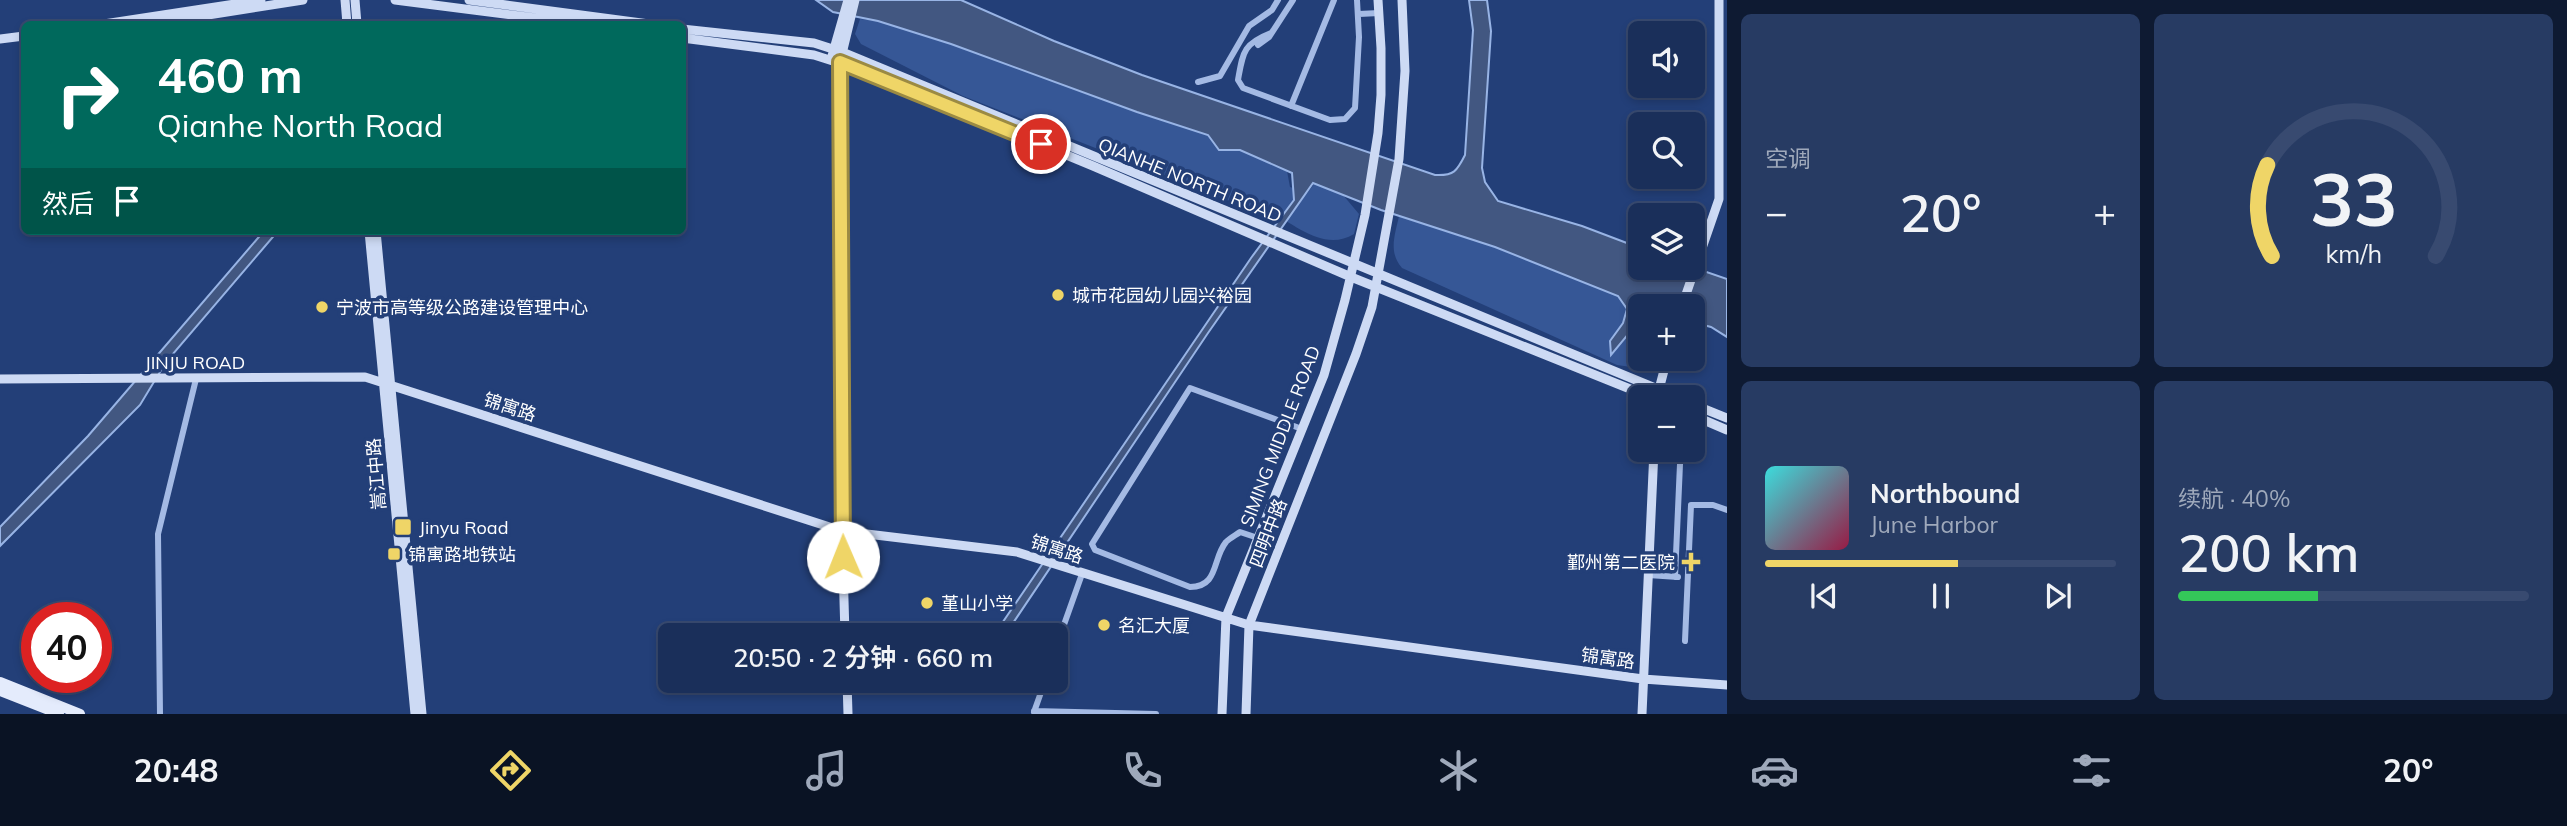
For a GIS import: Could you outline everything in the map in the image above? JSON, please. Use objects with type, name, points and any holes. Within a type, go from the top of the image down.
[{"type":"main road","points":[[124,21],[261,0]]},
{"type":"main road","points":[[170,21],[303,0]]},
{"type":"main road","points":[[345,0],[348,21]]},
{"type":"main road","points":[[355,0],[357,21]]},
{"type":"main road","points":[[395,0],[618,21]]},
{"type":"main road","points":[[469,0],[567,21]]},
{"type":"main road","points":[[845,623],[837,56],[848,0]]},
{"type":"main road","points":[[846,20],[855,0]]},
{"type":"main road","name":"SIMING MIDDLE ROAD","points":[[1222,714],[1226,617],[1324,375],[1351,277],[1375,152],[1381,95],[1378,0]]},
{"type":"main road","points":[[1375,287],[1399,159],[1405,71],[1402,0]]},
{"type":"main road","points":[[1686,294],[1719,199],[1719,0]]},
{"type":"main road","name":"QIANHE NORTH ROAD","points":[[686,29],[814,43],[837,56],[1351,277],[1628,388]]},
{"type":"main road","points":[[0,41],[21,37]]},
{"type":"main road","name":"QIANHE NORTH ROAD","points":[[686,39],[837,56],[1248,220],[1637,385]]},
{"type":"main road","points":[[0,41],[21,41]]},
{"type":"main road","name":"嵩江中路","points":[[369,235],[422,714]]},
{"type":"main road","points":[[376,235],[386,383]]},
{"type":"main road","name":"四明中路","points":[[1246,714],[1249,625],[1356,354],[1372,307],[1375,287]]},
{"type":"main road","name":"JINJU ROAD","points":[[0,379],[365,377],[386,383]]},
{"type":"main road","name":"锦寓路","points":[[386,383],[842,531],[1017,552],[1249,625],[1643,679],[1727,685]]},
{"type":"main road","name":"嵩江中路","points":[[386,383],[415,714]]},
{"type":"main road","points":[[1705,409],[1727,418]]},
{"type":"main road","points":[[1705,421],[1727,430]]},
{"type":"main road","points":[[1642,714],[1653,462]]},
{"type":"main road","points":[[0,682],[64,712]]},
{"type":"main road","points":[[0,691],[64,712],[80,714]]},
{"type":"main road","points":[[847,693],[848,714]]},
{"type":"street","points":[[1198,82],[1220,76],[1249,26],[1272,10],[1278,0]]},
{"type":"street","points":[[1258,45],[1271,33],[1293,0]]},
{"type":"street","points":[[1291,106],[1334,0]]},
{"type":"street","points":[[1271,33],[1254,40],[1242,56],[1238,80],[1243,88],[1330,120],[1345,119],[1356,107],[1359,14],[1357,0]]},
{"type":"street","points":[[1359,14],[1379,13]]},
{"type":"street","points":[[160,714],[158,534],[195,379]]},
{"type":"street","points":[[1258,538],[1240,532],[1226,543],[1209,580],[1201,587],[1190,587],[1095,550],[1092,544],[1190,388],[1302,429]]},
{"type":"street","points":[[1675,577],[1681,464]]},
{"type":"street","points":[[1680,504],[1713,505],[1727,510]]},
{"type":"street","points":[[1685,641],[1691,505]]},
{"type":"street","points":[[1065,623],[1082,574]]},
{"type":"street","points":[[1648,575],[1686,578]]},
{"type":"street","points":[[1041,693],[1034,713],[1156,714]]},
{"type":"shaded area","points":[[816,0],[961,0],[1054,41],[1142,75],[1435,175],[1447,175],[1460,165],[1465,155],[1473,30],[1469,0],[1487,0],[1491,31],[1482,168],[1485,182],[1498,201],[1582,226],[1628,243],[1628,280],[1705,280],[1705,271],[1727,279],[1727,337],[1705,325],[1705,294],[1628,294],[1628,334],[1611,355],[1610,341],[1623,323],[1627,309],[1618,296],[1495,247],[1381,210],[1313,183],[1208,333],[1013,623],[1002,623],[1251,258],[1294,200],[1292,173],[1240,150],[1219,150],[1208,135],[951,44],[878,21],[833,12]]},
{"type":"shaded area","points":[[860,19],[878,21],[951,44],[1137,112],[1209,135],[1219,150],[1240,150],[1287,171],[1290,187],[1307,193],[1315,183],[1343,195],[1359,214],[1354,234],[1342,239],[1319,238],[1264,207],[1260,215],[1174,180],[1140,162],[1103,151],[963,96],[861,44],[855,34]]},
{"type":"shaded area","points":[[1399,216],[1495,247],[1618,296],[1627,309],[1623,323],[1610,341],[1628,335],[1628,367],[1617,365],[1402,268],[1395,256],[1394,237]]},
{"type":"shaded area","points":[[261,235],[275,235],[166,362],[140,405],[0,546],[0,527],[88,436]]},
{"type":"place","name":"城市花园幼儿园兴裕园","points":[[1058,295]]},
{"type":"place","name":"宁波市高等级公路建设管理中心","points":[[322,307]]},
{"type":"place","name":"Jinyu Road","points":[[403,527]]},
{"type":"place","name":"锦寓路地铁站","points":[[394,554]]},
{"type":"place","name":"鄞州第二医院","points":[[1691,562]]},
{"type":"place","name":"堇山小学","points":[[927,603]]},
{"type":"place","name":"名汇大厦","points":[[1104,625]]},
{"type":"route","points":[[843,557],[840,62],[1041,144]]}]
